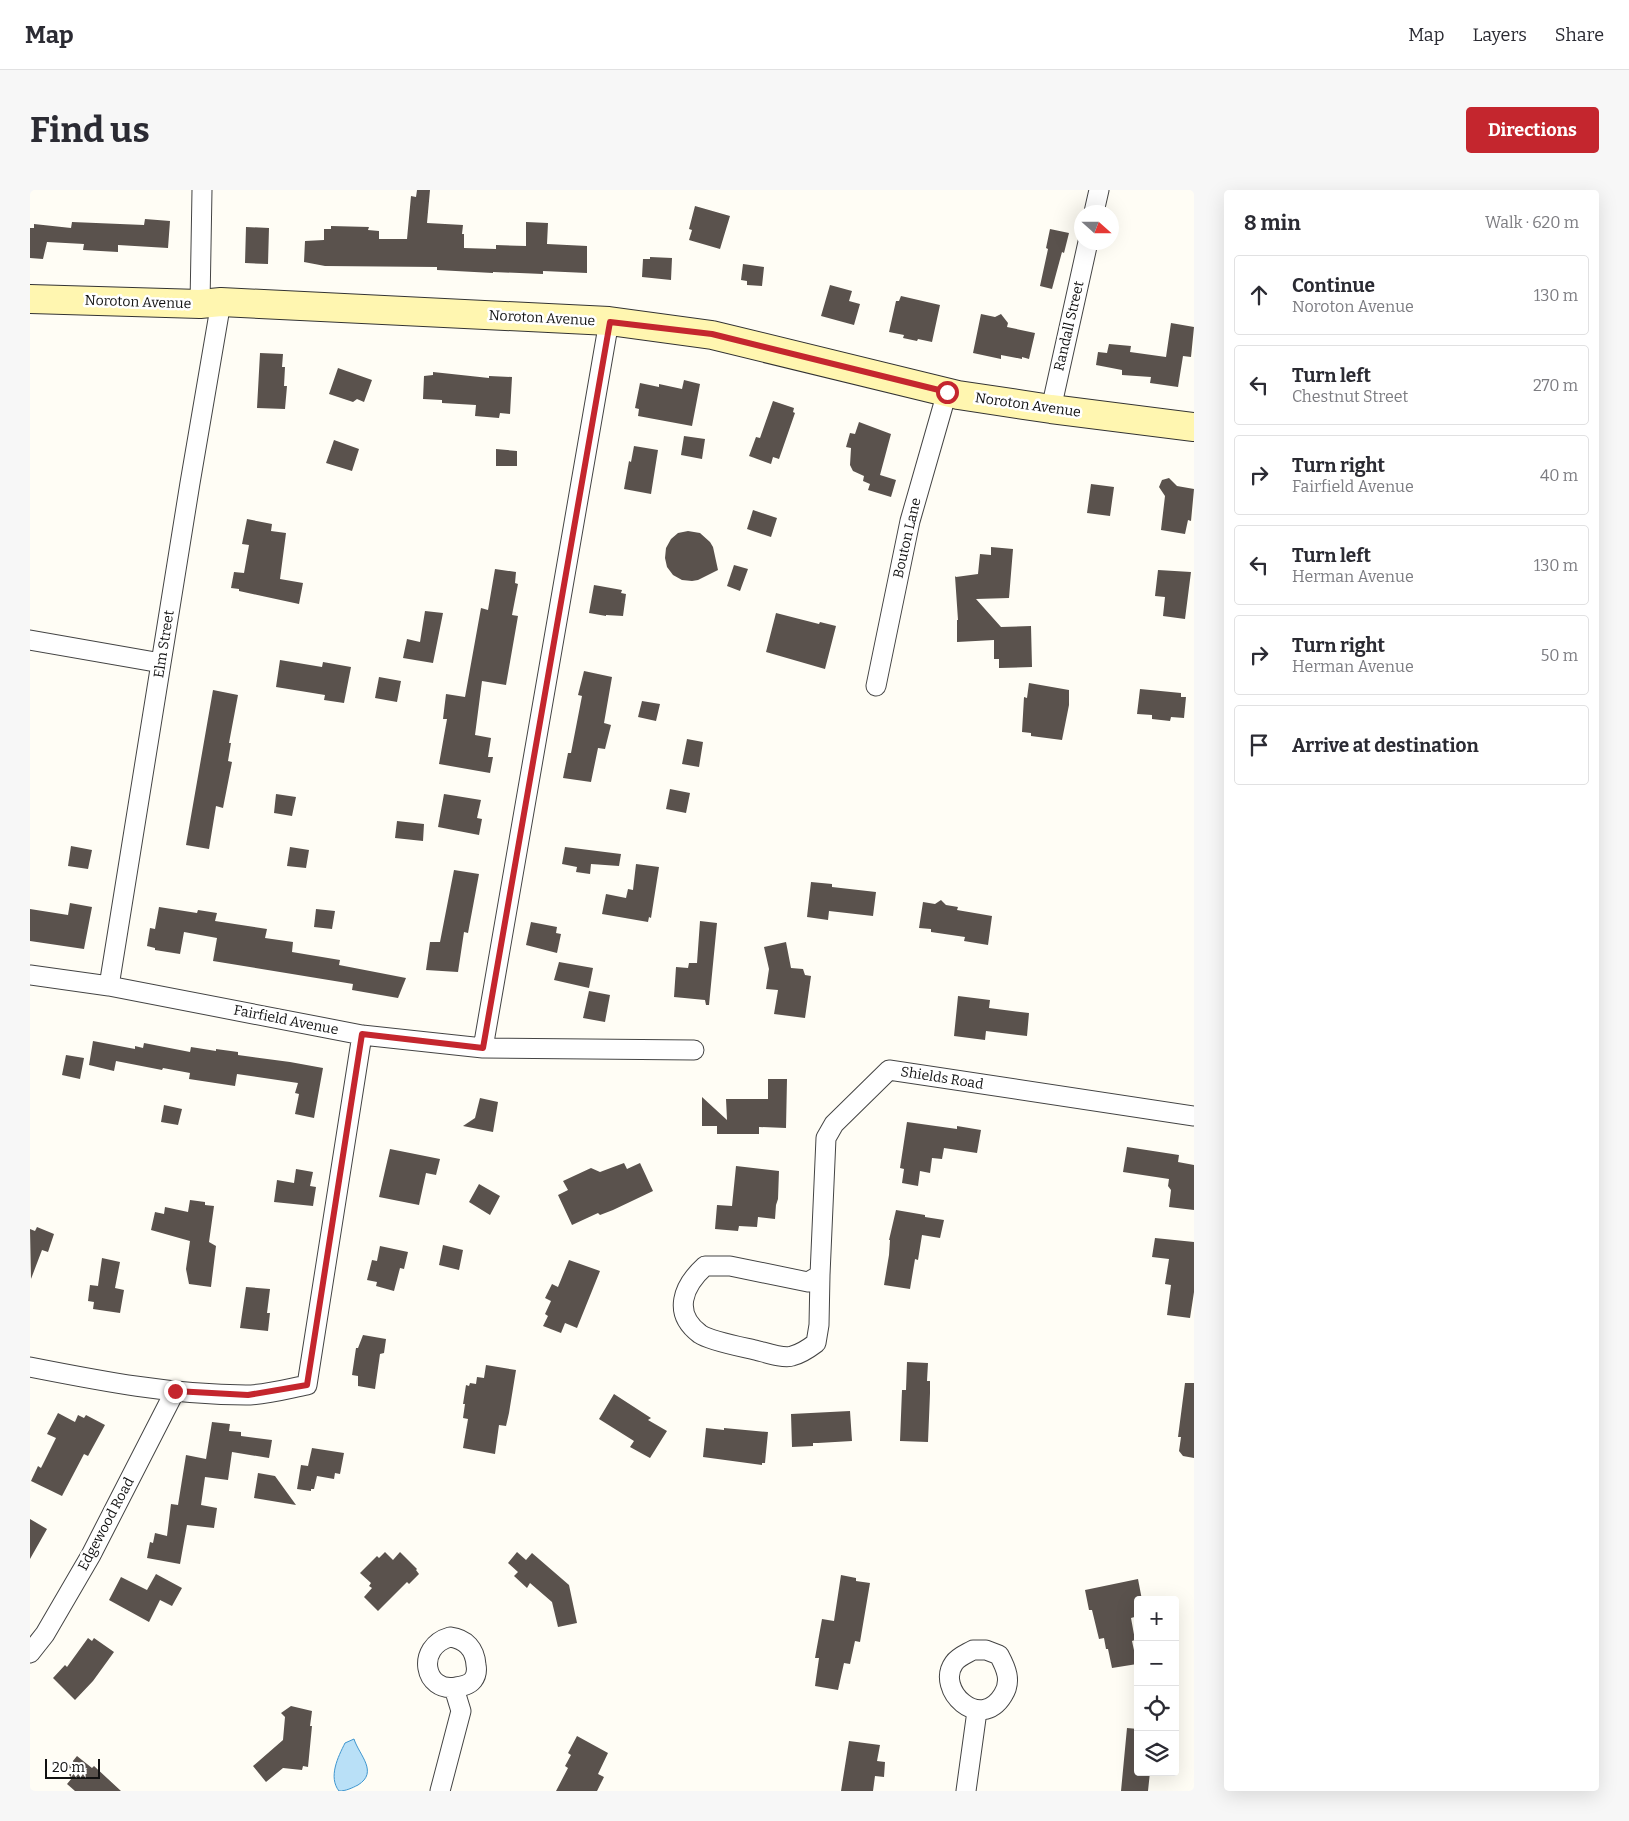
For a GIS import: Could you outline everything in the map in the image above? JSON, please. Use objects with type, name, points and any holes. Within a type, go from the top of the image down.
[{"type":"main road","name":"Noroton Avenue","points":[[30,299],[211,303],[610,322],[712,334],[947,392],[1050,410],[1194,428]]},
{"type":"street","name":"Elm Street","points":[[109,986],[190,483],[211,303],[202,190]]},
{"type":"street","points":[[1096,205],[1099,190]]},
{"type":"street","name":"Randall Street","points":[[1050,410],[1086,250]]},
{"type":"street","points":[[483,1048],[610,322]]},
{"type":"street","name":"Bouton Lane","points":[[876,686],[910,521],[947,392]]},
{"type":"street","points":[[30,640],[161,662]]},
{"type":"street","name":"Fairfield Avenue","points":[[30,975],[109,986],[362,1034],[483,1048],[694,1050]]},
{"type":"street","points":[[30,1367],[116,1384],[175,1391],[248,1395],[307,1385],[362,1034]]},
{"type":"street","name":"Shields Road","points":[[820,1275],[808,1282],[730,1266],[705,1266],[693,1277],[685,1291],[684,1310],[691,1325],[701,1335],[735,1346],[790,1357],[816,1343],[819,1325],[826,1138],[834,1124],[889,1070],[1194,1116]]},
{"type":"street","name":"Edgewood Road","points":[[30,1653],[46,1634],[90,1555],[175,1391]]},
{"type":"street","points":[[440,1791],[462,1711],[454,1688]]},
{"type":"street","points":[[966,1791],[977,1710]]},
{"type":"water","points":[[354,1739],[366,1763],[367,1775],[358,1785],[339,1791],[334,1780],[335,1767],[345,1743]]},
{"type":"building","points":[[417,190],[430,190],[427,223],[463,225],[464,248],[496,249],[496,245],[526,246],[526,222],[548,223],[547,244],[587,246],[587,273],[543,271],[543,274],[493,273],[437,270],[437,267],[325,266],[304,262],[305,241],[324,240],[324,229],[331,229],[331,226],[369,227],[368,230],[379,231],[379,239],[407,239],[411,196],[416,197]]},
{"type":"building","points":[[695,206],[730,216],[720,249],[689,240],[692,230],[689,229]]},
{"type":"building","points":[[145,219],[170,221],[168,248],[118,245],[118,252],[83,250],[84,244],[47,242],[43,259],[30,258],[30,228],[34,228],[34,224],[71,228],[72,222],[144,225]]},
{"type":"building","points":[[246,227],[269,228],[268,264],[245,263]]},
{"type":"building","points":[[1050,229],[1069,233],[1052,289],[1040,286]]},
{"type":"building","points":[[650,257],[672,258],[671,280],[642,277],[643,259],[650,259]]},
{"type":"building","points":[[743,264],[764,267],[762,286],[747,285],[747,281],[741,280]]},
{"type":"building","points":[[830,285],[852,291],[849,301],[860,304],[854,325],[821,316]]},
{"type":"building","points":[[901,296],[940,305],[932,342],[903,338],[904,335],[889,332],[896,301],[899,301]]},
{"type":"building","points":[[981,314],[995,317],[1001,314],[1008,323],[1007,327],[1035,333],[1029,359],[1001,355],[1001,359],[973,353]]},
{"type":"building","points":[[1171,323],[1194,327],[1191,357],[1183,356],[1178,387],[1150,383],[1151,377],[1122,375],[1122,370],[1096,365],[1098,352],[1107,353],[1109,344],[1131,346],[1130,352],[1166,357]]},
{"type":"building","points":[[260,353],[283,354],[282,367],[285,367],[284,386],[287,386],[285,409],[257,408]]},
{"type":"building","points":[[338,368],[372,380],[364,402],[357,399],[353,402],[329,394]]},
{"type":"building","points":[[433,372],[489,378],[489,376],[512,377],[510,414],[500,413],[499,418],[475,416],[476,405],[442,403],[442,400],[423,399],[424,376],[433,375]]},
{"type":"building","points":[[684,380],[700,384],[692,426],[638,416],[639,409],[635,408],[640,383],[659,387],[659,384],[682,389]]},
{"type":"building","points":[[773,401],[794,408],[793,412],[795,413],[779,459],[773,457],[771,464],[749,456],[756,437],[760,438]]},
{"type":"building","points":[[859,422],[891,434],[880,475],[896,480],[891,497],[868,490],[870,484],[863,481],[864,476],[853,471],[850,465],[851,448],[846,447],[850,433],[855,434]]},
{"type":"building","points":[[684,436],[705,439],[702,459],[681,455]]},
{"type":"building","points":[[334,440],[359,449],[352,471],[326,463]]},
{"type":"building","points":[[634,446],[658,450],[651,494],[624,489]]},
{"type":"building","points":[[496,449],[517,451],[517,466],[496,466]]},
{"type":"building","points":[[1169,478],[1177,486],[1194,489],[1191,521],[1188,520],[1185,534],[1161,530],[1165,496],[1159,487],[1162,480]]},
{"type":"building","points":[[1091,484],[1114,487],[1110,516],[1087,513]]},
{"type":"building","points":[[753,510],[777,518],[771,537],[747,529]]},
{"type":"building","points":[[247,519],[272,524],[271,531],[286,533],[280,579],[303,583],[299,604],[231,588],[234,572],[244,573],[249,545],[242,544]]},
{"type":"building","points":[[688,531],[700,533],[710,542],[713,547],[718,570],[692,581],[682,580],[673,575],[667,567],[665,558],[666,548],[671,539],[678,533]]},
{"type":"building","points":[[991,547],[1013,549],[1009,598],[976,599],[1001,627],[1031,626],[1032,667],[999,668],[999,659],[994,659],[994,640],[957,642],[958,620],[955,576],[978,574],[980,554],[991,555]]},
{"type":"building","points":[[734,565],[748,569],[740,591],[727,586]]},
{"type":"building","points":[[495,569],[516,572],[515,583],[518,584],[512,615],[518,616],[506,685],[482,681],[475,735],[491,738],[488,757],[493,757],[490,773],[439,764],[447,719],[443,719],[446,694],[465,697],[481,608],[488,610]]},
{"type":"building","points":[[1158,570],[1191,572],[1185,619],[1163,616],[1165,597],[1155,596]]},
{"type":"building","points":[[594,585],[622,590],[621,593],[626,594],[623,616],[589,613]]},
{"type":"building","points":[[425,611],[443,613],[433,663],[403,658],[407,639],[420,642]]},
{"type":"building","points":[[776,613],[819,624],[820,622],[836,626],[825,669],[766,652]]},
{"type":"building","points":[[280,660],[322,667],[323,662],[351,667],[344,703],[324,700],[325,695],[276,687]]},
{"type":"building","points":[[584,671],[612,677],[604,723],[611,725],[605,749],[598,748],[591,782],[563,778],[568,753],[571,753],[582,696],[578,695]]},
{"type":"building","points":[[379,677],[401,681],[397,702],[375,698]]},
{"type":"building","points":[[1029,683],[1069,690],[1069,705],[1062,740],[1031,736],[1031,733],[1022,732],[1024,697],[1027,698]]},
{"type":"building","points":[[1140,689],[1181,693],[1181,697],[1186,697],[1184,718],[1171,717],[1170,721],[1152,719],[1152,715],[1137,714]]},
{"type":"building","points":[[213,690],[238,695],[229,743],[231,743],[228,761],[232,762],[223,808],[216,806],[209,849],[186,845]]},
{"type":"building","points":[[642,701],[660,704],[656,721],[638,717]]},
{"type":"building","points":[[687,739],[703,742],[699,767],[682,764]]},
{"type":"building","points":[[670,789],[690,793],[686,813],[666,809]]},
{"type":"building","points":[[276,794],[296,797],[292,816],[274,813]]},
{"type":"building","points":[[444,794],[481,800],[477,818],[482,819],[479,835],[438,827]]},
{"type":"building","points":[[397,821],[424,824],[423,841],[395,838]]},
{"type":"building","points":[[71,846],[92,850],[88,869],[68,866]]},
{"type":"building","points":[[290,847],[309,850],[306,868],[287,866]]},
{"type":"building","points":[[565,847],[621,854],[619,866],[591,864],[590,874],[576,872],[577,867],[562,864]]},
{"type":"building","points":[[636,864],[659,867],[651,918],[649,917],[648,922],[602,914],[606,894],[626,898],[628,889],[633,890]]},
{"type":"building","points":[[454,870],[479,874],[468,933],[464,932],[458,972],[426,970],[430,942],[440,942]]},
{"type":"building","points":[[811,882],[832,884],[832,887],[876,892],[873,916],[829,911],[828,920],[807,917]]},
{"type":"building","points":[[941,900],[946,905],[958,907],[957,910],[992,916],[988,945],[964,941],[965,937],[931,932],[931,929],[919,928],[923,902],[935,904]]},
{"type":"building","points":[[70,903],[92,907],[84,949],[30,941],[30,909],[68,915]]},
{"type":"building","points":[[159,907],[197,913],[198,910],[217,913],[215,921],[267,929],[265,938],[293,942],[292,952],[340,960],[339,965],[406,978],[398,998],[352,990],[353,984],[213,961],[217,938],[184,932],[180,954],[155,950],[155,948],[147,946],[150,928],[155,929]]},
{"type":"building","points":[[316,909],[335,911],[332,929],[314,927]]},
{"type":"building","points":[[700,921],[717,923],[709,1005],[706,1005],[705,1000],[674,997],[676,967],[688,968],[689,963],[697,963]]},
{"type":"building","points":[[531,922],[557,927],[556,933],[561,934],[557,953],[526,945]]},
{"type":"building","points":[[786,942],[791,968],[803,969],[805,975],[811,976],[805,1018],[774,1014],[778,990],[766,989],[769,969],[764,947]]},
{"type":"building","points":[[559,962],[593,968],[589,988],[554,980]]},
{"type":"building","points":[[589,991],[610,995],[605,1022],[583,1018]]},
{"type":"building","points":[[958,996],[990,1000],[989,1008],[1029,1013],[1027,1036],[986,1031],[985,1040],[954,1036]]},
{"type":"building","points":[[93,1041],[135,1049],[135,1046],[143,1048],[144,1043],[190,1052],[191,1047],[216,1051],[216,1049],[238,1052],[238,1055],[323,1068],[314,1118],[295,1114],[299,1094],[295,1093],[298,1083],[237,1074],[235,1086],[189,1079],[190,1073],[163,1068],[162,1070],[116,1061],[114,1071],[89,1065]]},
{"type":"building","points":[[66,1055],[84,1058],[80,1079],[62,1075]]},
{"type":"building","points":[[768,1079],[787,1079],[786,1128],[759,1127],[759,1134],[717,1134],[717,1126],[702,1126],[702,1097],[727,1120],[726,1099],[768,1099]]},
{"type":"building","points":[[480,1098],[498,1102],[493,1132],[463,1126],[475,1118]]},
{"type":"building","points":[[164,1105],[182,1109],[178,1125],[161,1122]]},
{"type":"building","points":[[907,1122],[957,1129],[957,1126],[981,1130],[977,1153],[944,1148],[942,1159],[932,1158],[930,1173],[920,1171],[918,1186],[902,1183],[904,1169],[900,1168]]},
{"type":"building","points":[[1127,1147],[1179,1155],[1178,1162],[1194,1165],[1194,1210],[1169,1207],[1171,1190],[1168,1186],[1169,1179],[1123,1172]]},
{"type":"building","points":[[390,1149],[440,1159],[436,1175],[426,1173],[419,1205],[379,1197]]},
{"type":"building","points":[[624,1163],[627,1169],[640,1163],[653,1191],[613,1210],[600,1215],[598,1213],[572,1225],[558,1195],[568,1190],[563,1181],[591,1168],[600,1172]]},
{"type":"building","points":[[736,1166],[779,1171],[775,1219],[758,1217],[757,1227],[739,1226],[738,1231],[715,1229],[717,1205],[732,1206]]},
{"type":"building","points":[[296,1169],[313,1172],[310,1186],[316,1187],[313,1206],[274,1202],[277,1180],[294,1183]]},
{"type":"building","points":[[479,1184],[500,1196],[490,1215],[469,1202]]},
{"type":"building","points":[[190,1200],[205,1202],[205,1205],[214,1206],[209,1242],[216,1246],[211,1287],[189,1284],[186,1269],[190,1241],[151,1230],[155,1212],[164,1214],[165,1207],[188,1212]]},
{"type":"building","points":[[896,1210],[944,1220],[940,1238],[922,1235],[918,1260],[915,1259],[910,1289],[884,1285],[889,1255],[889,1240]]},
{"type":"building","points":[[37,1227],[54,1234],[48,1252],[42,1250],[31,1279],[30,1229],[35,1231]]},
{"type":"building","points":[[1155,1238],[1194,1242],[1194,1292],[1190,1318],[1167,1315],[1171,1285],[1165,1284],[1169,1259],[1152,1257]]},
{"type":"building","points":[[443,1245],[463,1250],[459,1270],[439,1265]]},
{"type":"building","points":[[380,1246],[408,1252],[404,1269],[400,1268],[394,1291],[376,1286],[377,1282],[367,1280],[372,1260],[377,1261]]},
{"type":"building","points":[[102,1258],[120,1262],[115,1288],[124,1290],[120,1313],[93,1309],[94,1302],[88,1301],[90,1285],[98,1286]]},
{"type":"building","points":[[569,1260],[600,1271],[577,1328],[565,1323],[561,1333],[543,1326],[548,1316],[545,1314],[551,1301],[545,1298],[552,1284],[558,1287]]},
{"type":"building","points":[[246,1287],[270,1289],[267,1313],[270,1313],[268,1331],[240,1328]]},
{"type":"building","points":[[363,1335],[386,1339],[384,1353],[380,1354],[375,1389],[358,1386],[358,1376],[352,1375],[356,1348],[358,1348]]},
{"type":"building","points":[[907,1362],[928,1363],[927,1381],[930,1381],[930,1393],[928,1442],[900,1441],[902,1390],[906,1390]]},
{"type":"building","points":[[486,1365],[516,1370],[506,1426],[499,1425],[495,1454],[463,1448],[468,1419],[463,1418],[466,1385],[469,1386],[470,1383],[476,1384],[477,1377],[484,1378]]},
{"type":"building","points":[[1185,1383],[1194,1383],[1194,1458],[1183,1456],[1179,1451],[1181,1437],[1178,1437]]},
{"type":"building","points":[[614,1394],[651,1418],[648,1420],[667,1431],[650,1458],[630,1447],[634,1441],[599,1419]]},
{"type":"building","points":[[850,1411],[852,1441],[813,1443],[813,1446],[792,1447],[791,1414]]},
{"type":"building","points":[[58,1413],[75,1422],[78,1415],[84,1418],[86,1415],[105,1425],[88,1456],[84,1454],[62,1496],[31,1481],[38,1466],[41,1468],[56,1438],[47,1434]]},
{"type":"building","points":[[212,1422],[230,1424],[229,1431],[241,1432],[241,1436],[272,1440],[269,1458],[232,1452],[228,1480],[205,1477],[201,1505],[217,1508],[214,1528],[187,1525],[180,1564],[147,1558],[150,1542],[153,1543],[155,1533],[167,1536],[171,1504],[178,1505],[186,1455],[206,1459]]},
{"type":"building","points":[[706,1428],[768,1432],[765,1463],[762,1463],[762,1465],[703,1457]]},
{"type":"building","points":[[312,1448],[344,1453],[340,1474],[335,1473],[334,1479],[317,1476],[314,1489],[311,1489],[311,1491],[297,1489],[301,1465],[308,1466]]},
{"type":"building","points":[[258,1473],[275,1476],[296,1505],[254,1498]]},
{"type":"building","points":[[30,1519],[47,1529],[30,1559]]},
{"type":"building","points":[[385,1552],[393,1560],[400,1552],[417,1569],[419,1574],[409,1584],[407,1582],[378,1611],[364,1597],[372,1588],[369,1586],[371,1583],[360,1573],[377,1556],[379,1558]]},
{"type":"building","points":[[517,1552],[526,1560],[532,1553],[569,1585],[577,1623],[558,1627],[552,1602],[530,1583],[527,1588],[514,1576],[518,1572],[508,1563]]},
{"type":"building","points":[[156,1574],[182,1588],[172,1606],[160,1600],[149,1622],[109,1600],[121,1577],[147,1590]]},
{"type":"building","points":[[841,1575],[856,1578],[856,1581],[870,1583],[860,1642],[855,1641],[850,1664],[844,1663],[838,1690],[815,1686],[819,1658],[815,1658],[822,1619],[834,1621]]},
{"type":"building","points":[[1138,1579],[1141,1596],[1134,1596],[1134,1617],[1131,1618],[1134,1634],[1134,1640],[1132,1641],[1134,1664],[1112,1668],[1104,1638],[1099,1639],[1092,1610],[1089,1610],[1085,1590]]},
{"type":"building","points":[[88,1638],[92,1641],[94,1638],[114,1652],[93,1681],[75,1700],[53,1678],[65,1665],[67,1667]]},
{"type":"building","points":[[291,1706],[312,1711],[308,1767],[303,1766],[302,1770],[283,1768],[266,1782],[253,1766],[283,1740],[285,1717],[281,1713]]},
{"type":"building","points":[[1127,1728],[1134,1729],[1134,1776],[1150,1776],[1148,1791],[1121,1791]]},
{"type":"building","points":[[577,1736],[608,1753],[598,1774],[604,1777],[597,1791],[556,1791],[568,1768],[565,1766],[571,1755],[568,1753]]},
{"type":"building","points":[[849,1741],[880,1745],[877,1761],[885,1762],[884,1777],[875,1776],[873,1791],[841,1791]]},
{"type":"building","points":[[77,1756],[92,1768],[94,1766],[121,1791],[75,1791],[67,1784],[72,1778],[69,1775],[72,1771],[68,1767]]},
{"type":"route","points":[[175,1391],[248,1395],[307,1385],[362,1034],[483,1048],[610,322],[712,334],[947,392]]}]
